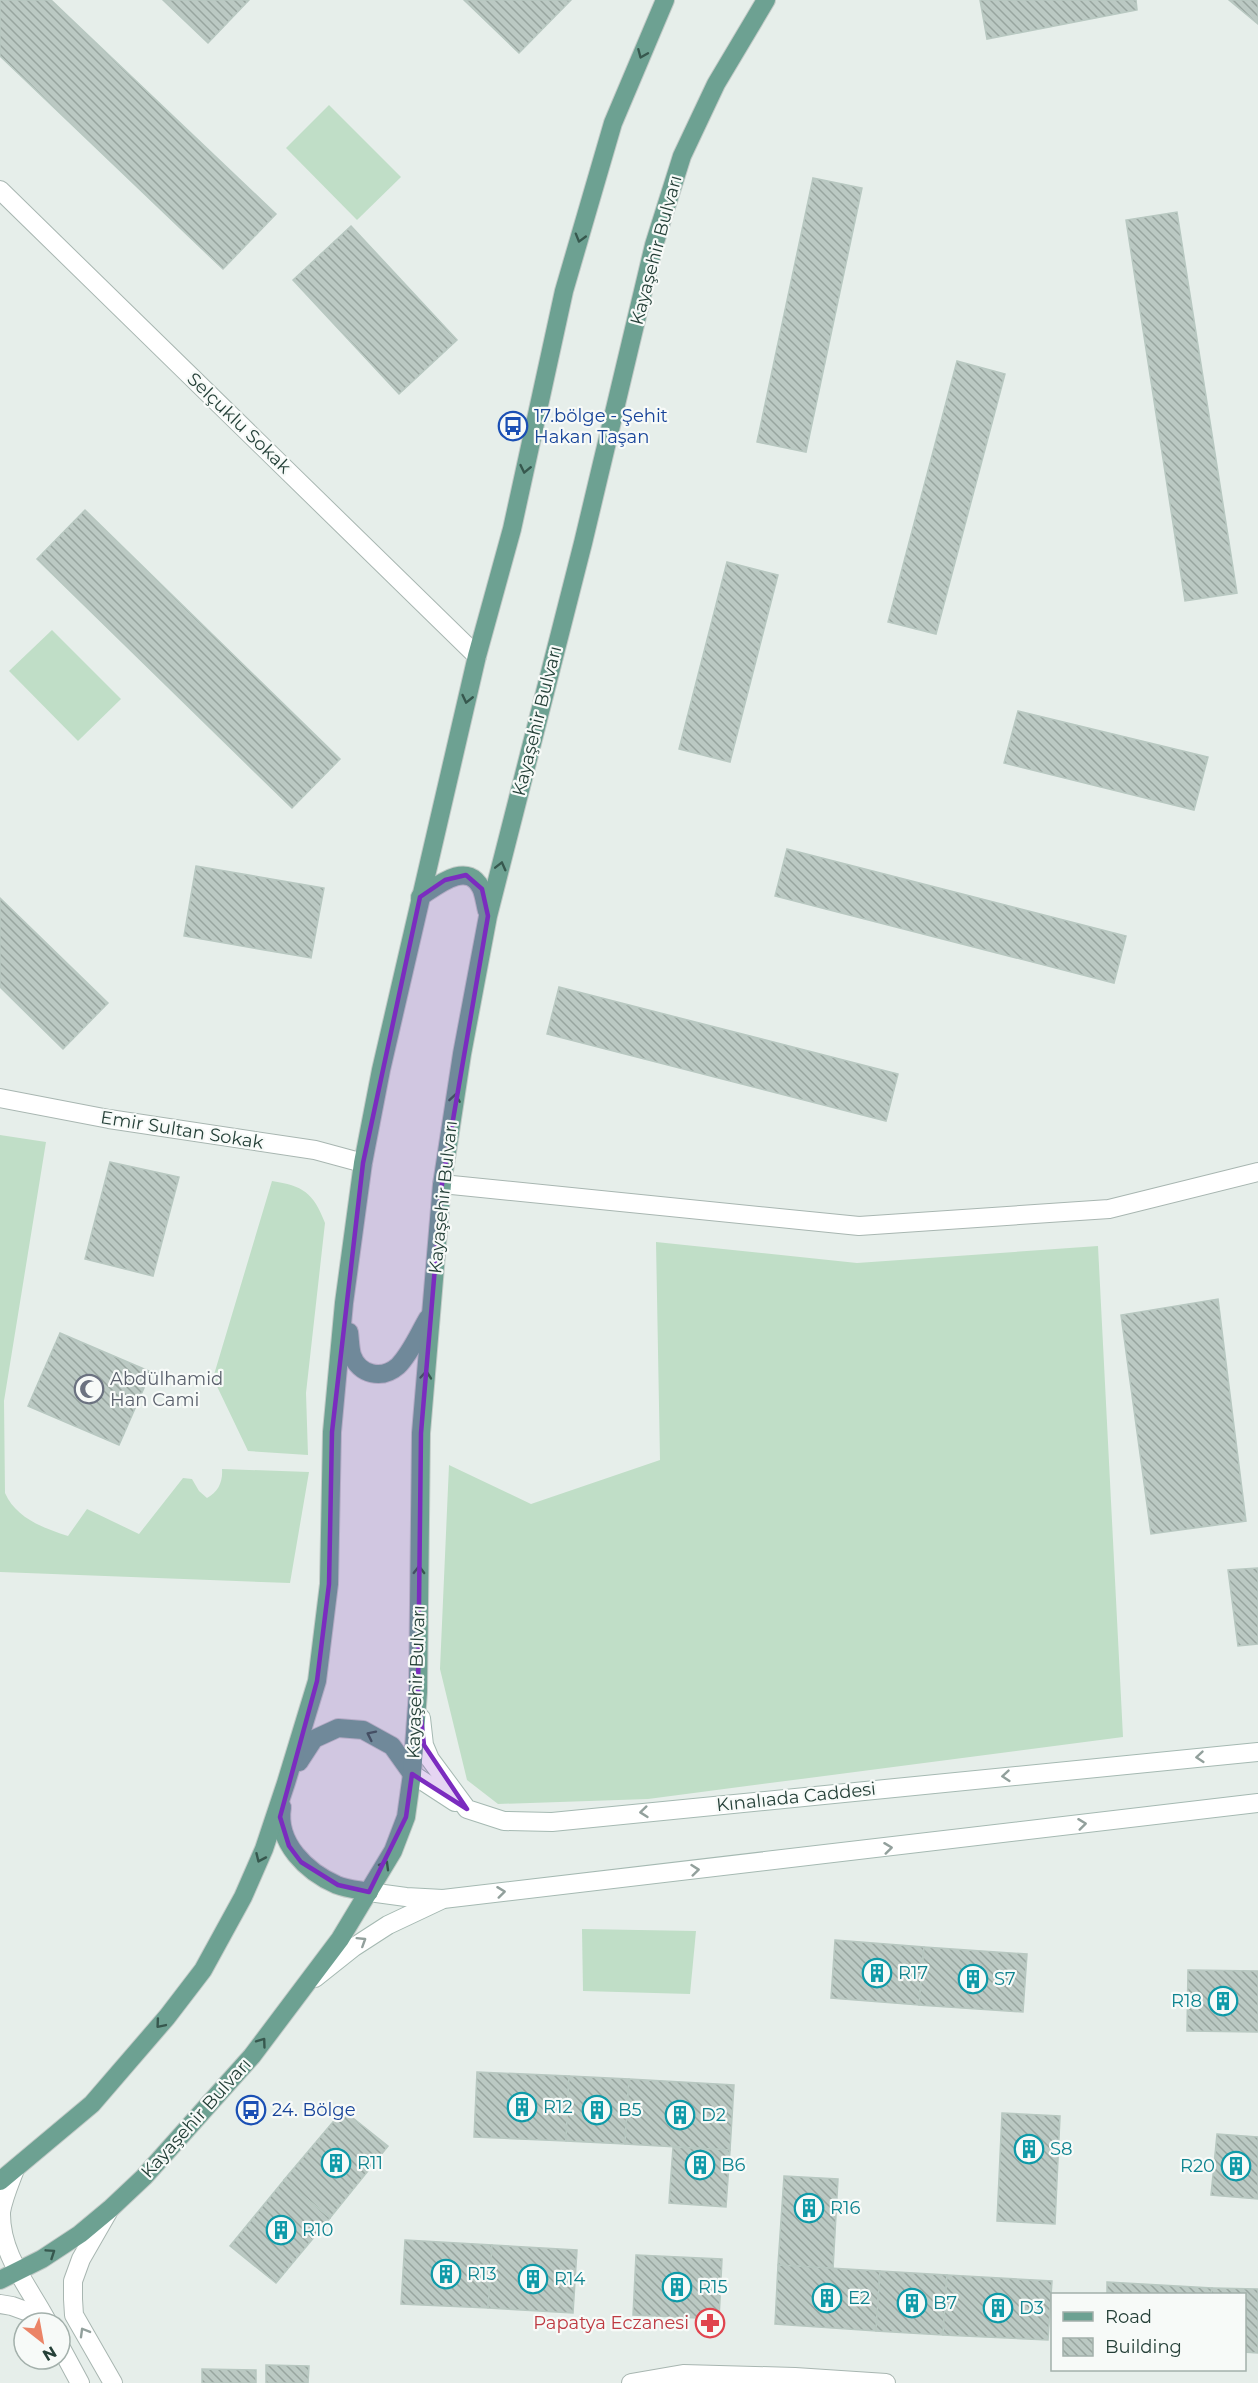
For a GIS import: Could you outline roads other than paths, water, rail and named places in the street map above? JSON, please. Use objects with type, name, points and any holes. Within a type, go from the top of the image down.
[{"type":"main road","points":[[7,2177],[92,2104],[167,2017],[203,1970],[247,1889],[264,1849],[317,1681],[329,1584],[332,1432],[344,1303],[363,1163],[420,897],[477,656],[512,529],[564,291],[613,123],[665,0]]},
{"type":"main road","name":"Kayaşehir Bulvarı","points":[[0,2280],[80,2234],[110,2209],[144,2177],[252,2056],[340,1939],[393,1851],[406,1817],[412,1774],[418,1692],[421,1432],[442,1184],[462,1054],[488,916],[583,543],[654,245],[682,156],[716,84],[766,0]]},
{"type":"main road","points":[[420,897],[445,880],[466,875],[477,882],[482,889],[488,916]]},
{"type":"main road","points":[[344,1303],[352,1355],[360,1368],[373,1374],[385,1373],[397,1366],[409,1352],[432,1311]]},
{"type":"main road","points":[[369,1892],[338,1885],[302,1862],[289,1846],[280,1817],[286,1783],[314,1739],[339,1728],[363,1731],[392,1746],[412,1774]]},
{"type":"street","name":"Selçuklu Sokak","points":[[0,190],[477,656]]},
{"type":"street","name":"Emir Sultan Sokak","points":[[0,1098],[109,1119],[315,1150],[363,1163]]},
{"type":"street","points":[[442,1184],[859,1226],[1109,1209],[1258,1172]]},
{"type":"street","points":[[418,1692],[424,1745],[437,1769],[467,1809]]},
{"type":"street","name":"Kınalıada Caddesi","points":[[412,1774],[467,1809],[504,1821],[552,1822],[1258,1752]]},
{"type":"street","points":[[369,1892],[443,1899],[1258,1803]]},
{"type":"street","points":[[300,1991],[354,1947],[388,1925],[443,1899]]},
{"type":"street","points":[[7,2177],[1,2214],[4,2242],[17,2272],[41,2311]]},
{"type":"street","points":[[110,2209],[81,2259],[74,2281],[73,2299],[74,2315],[113,2383]]},
{"type":"street","points":[[0,2304],[24,2311]]},
{"type":"street","points":[[72,2368],[80,2383]]},
{"type":"street","points":[[631,2383],[683,2374],[795,2377],[886,2383]]},
{"type":"place","name":"17.bölge - Şehit Hakan Taşan","points":[[513,426]]},
{"type":"place","name":"Abdülhamid Han Cami","points":[[89,1389]]},
{"type":"place","name":"R17","points":[[877,1973]]},
{"type":"place","name":"S7","points":[[973,1979]]},
{"type":"place","name":"R18","points":[[1223,2001]]},
{"type":"place","name":"R12","points":[[522,2107]]},
{"type":"place","name":"24. Bölge","points":[[251,2110]]},
{"type":"place","name":"B5","points":[[597,2110]]},
{"type":"place","name":"D2","points":[[680,2115]]},
{"type":"place","name":"S8","points":[[1029,2149]]},
{"type":"place","name":"R11","points":[[336,2163]]},
{"type":"place","name":"B6","points":[[700,2165]]},
{"type":"place","name":"R20","points":[[1236,2166]]},
{"type":"place","name":"R16","points":[[809,2208]]},
{"type":"place","name":"R10","points":[[281,2230]]},
{"type":"place","name":"R13","points":[[446,2274]]},
{"type":"place","name":"R14","points":[[533,2279]]},
{"type":"place","name":"R15","points":[[677,2287]]},
{"type":"place","name":"E2","points":[[827,2298]]},
{"type":"place","name":"B7","points":[[912,2303]]},
{"type":"place","name":"D3","points":[[998,2308]]},
{"type":"place","name":"Papatya Eczanesi","points":[[710,2323]]}]
